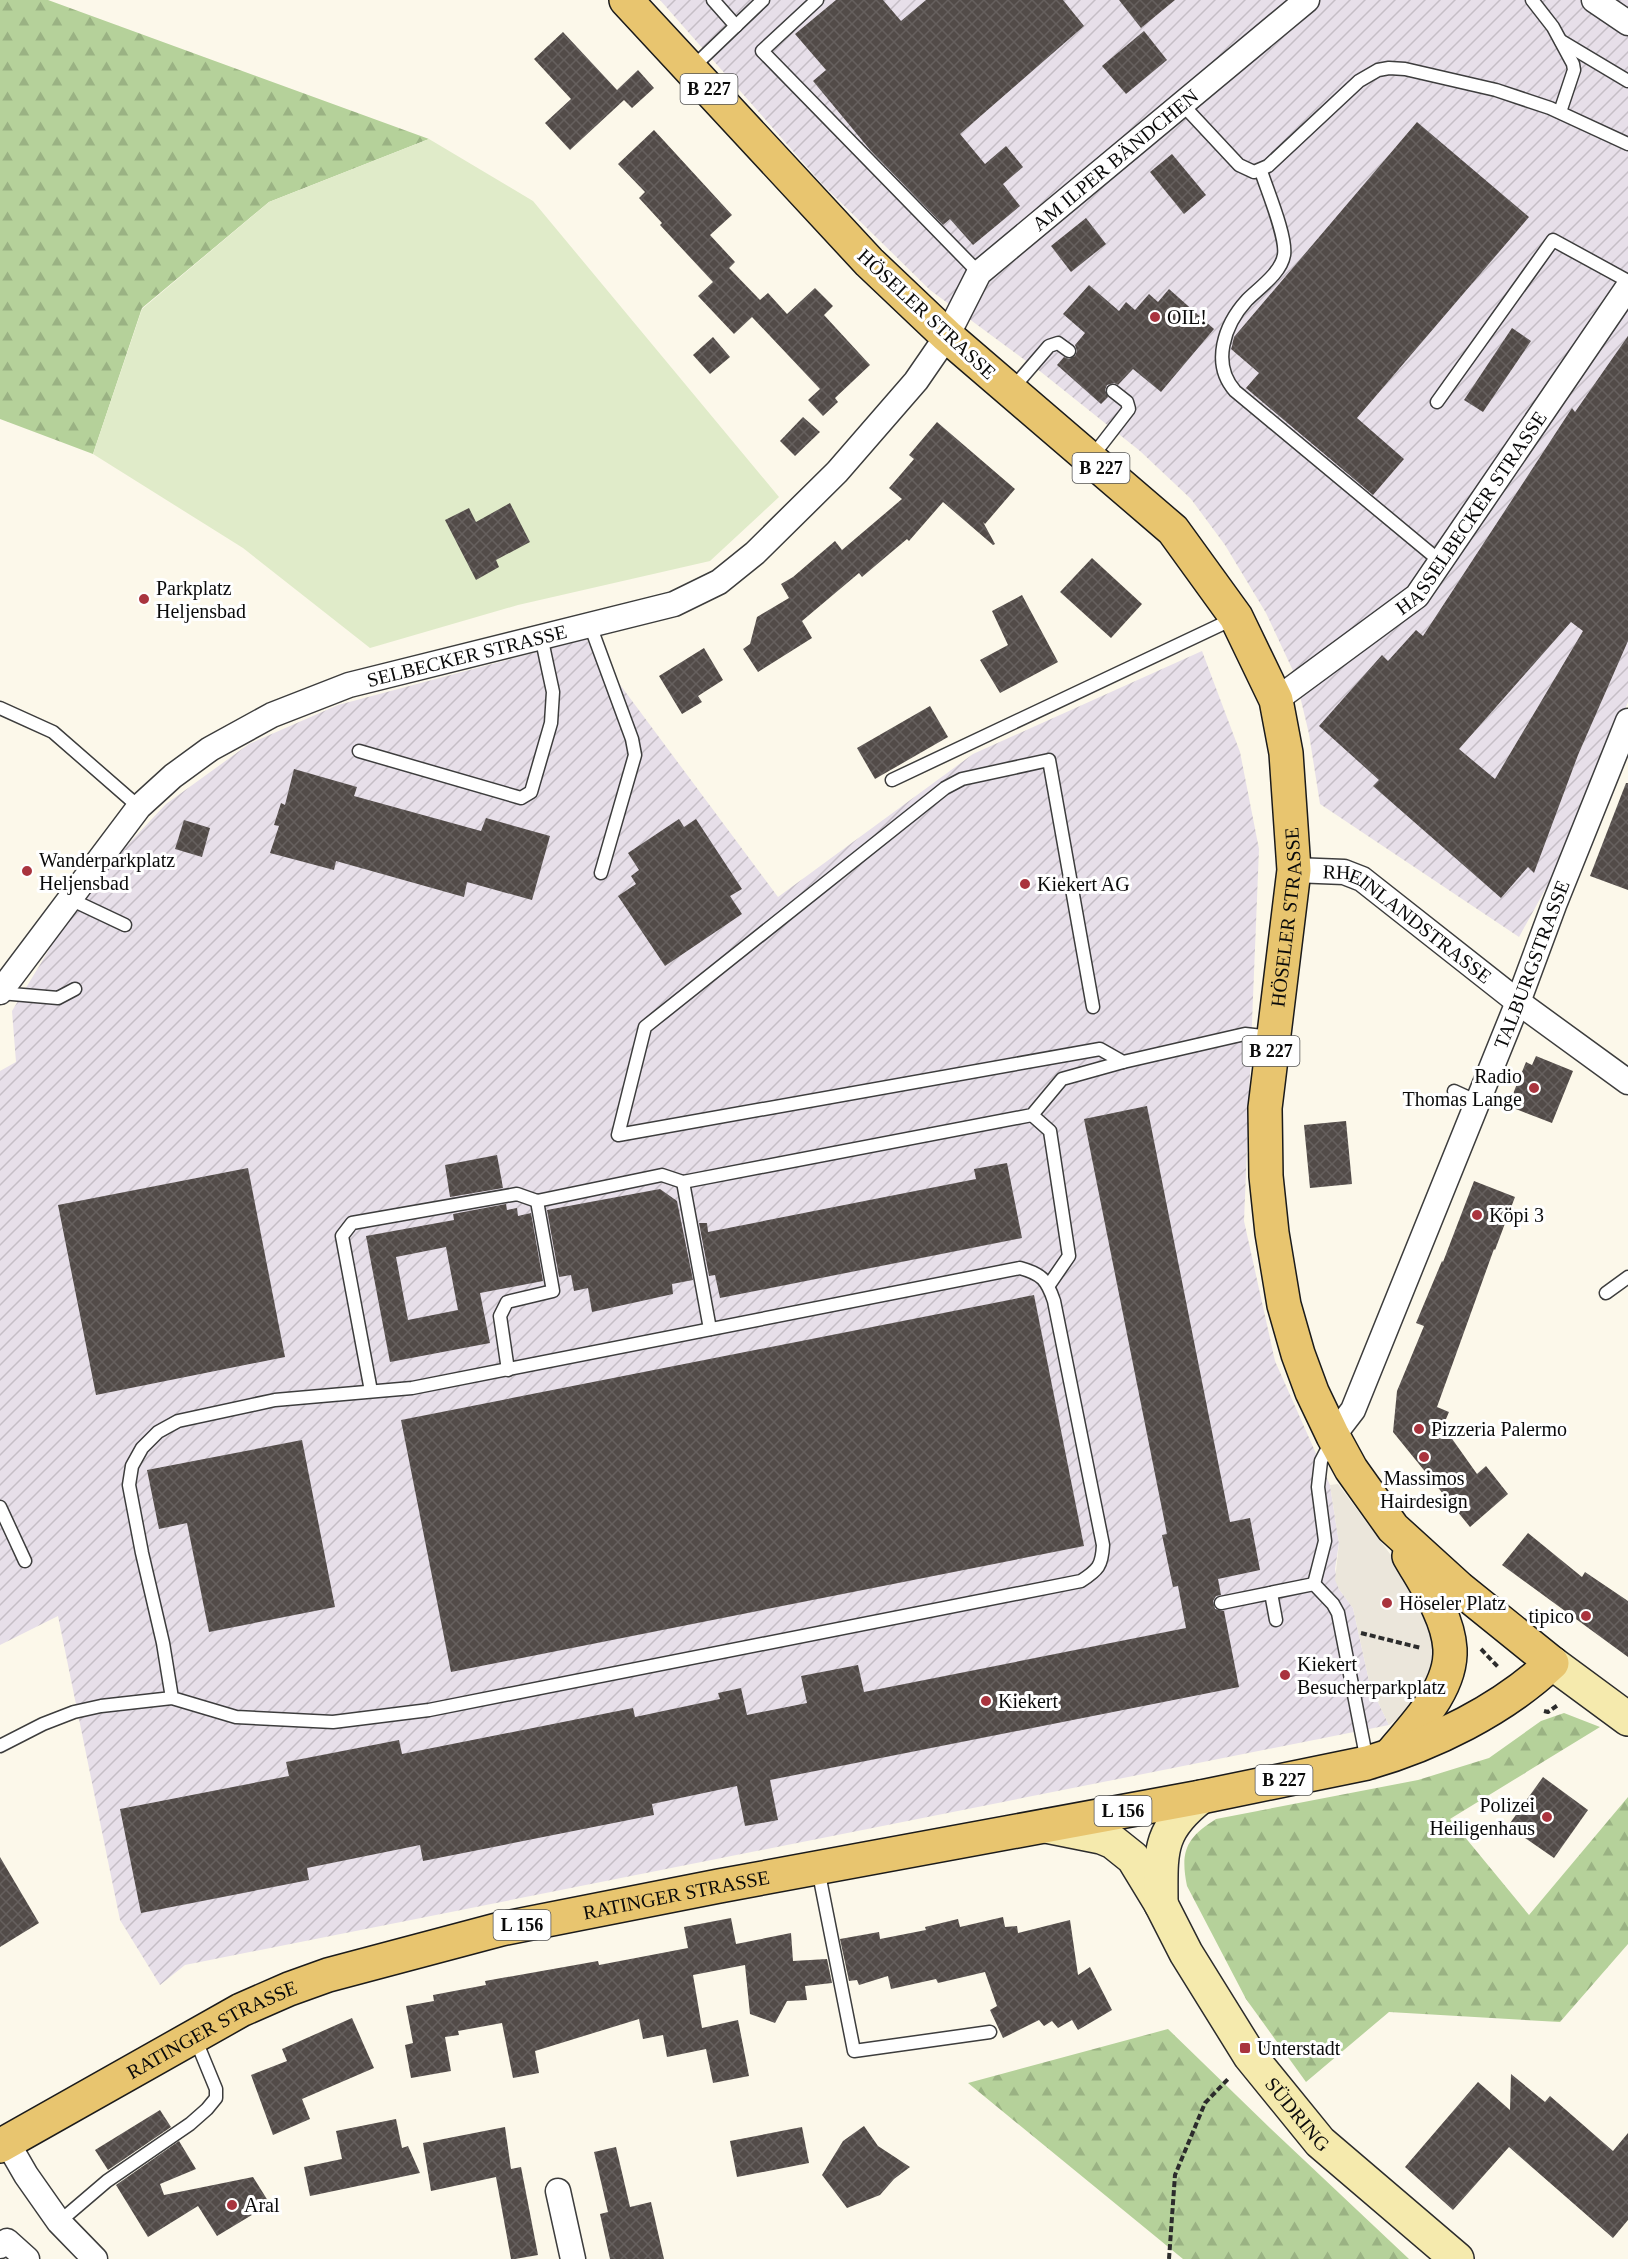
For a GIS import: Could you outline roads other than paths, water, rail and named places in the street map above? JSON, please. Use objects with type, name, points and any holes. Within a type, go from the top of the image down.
[{"type":"main road","name":"HÖSELER STRASSE","points":[[626,0],[869,262],[946,336],[1173,530],[1236,617],[1276,700],[1286,753],[1294,870],[1265,1108],[1266,1176],[1272,1233],[1284,1305],[1298,1354],[1312,1392],[1351,1469],[1393,1528],[1476,1602],[1552,1663]]},
{"type":"main road","name":"B 227","points":[[1378,1760],[1434,1699],[1446,1673],[1450,1650],[1445,1627],[1434,1600],[1393,1528]]},
{"type":"main road","name":"RATINGER STRASSE","points":[[4,2144],[241,2010],[328,1975],[501,1929],[1201,1797],[1378,1760],[1468,1721],[1531,1683],[1552,1663]]},
{"type":"street","name":"AM ILPER BÄNDCHEN","points":[[946,336],[979,273],[1307,0]]},
{"type":"street","points":[[1594,0],[1628,23]]},
{"type":"street","name":"HASSELBECKER STRASSE","points":[[1276,700],[1418,596],[1628,287]]},
{"type":"street","name":"SELBECKER STRASSE","points":[[0,992],[139,807],[173,776],[210,749],[272,715],[349,685],[674,604],[719,582],[755,553],[837,472],[916,381],[946,336]]},
{"type":"street","name":"TALBURGSTRASSE","points":[[1334,1436],[1353,1410],[1518,1002],[1554,905],[1628,721]]},
{"type":"street","name":"RHEINLANDSTRASSE","points":[[1294,870],[1344,872],[1362,879],[1518,1002],[1628,1082]]},
{"type":"street","points":[[1552,1663],[1628,1719]]},
{"type":"street","name":"SÜDRING","points":[[1161,1904],[1163,1844],[1175,1821],[1201,1797]]},
{"type":"street","name":"SÜDRING","points":[[1045,1826],[1101,1837],[1113,1842],[1133,1858],[1161,1904],[1186,1953],[1250,2056],[1320,2142],[1457,2259]]},
{"type":"street","points":[[4,2144],[59,2222],[95,2259]]},
{"type":"street","points":[[558,2191],[573,2259]]},
{"type":"street","points":[[0,2246],[8,2241],[27,2259]]},
{"type":"lane","points":[[712,0],[736,26]]},
{"type":"lane","points":[[691,70],[763,0]]},
{"type":"lane","points":[[817,0],[762,51],[979,273]]},
{"type":"lane","points":[[1532,0],[1560,40],[1574,70],[1560,112]]},
{"type":"lane","points":[[1560,40],[1628,81]]},
{"type":"lane","points":[[1182,104],[1239,165],[1254,172],[1261,171],[1359,81],[1378,70],[1406,69],[1496,90],[1560,112],[1628,144]]},
{"type":"lane","points":[[1261,171],[1285,252],[1280,266],[1245,303],[1230,327],[1221,351],[1223,373],[1235,391],[1441,562]]},
{"type":"lane","points":[[1437,402],[1553,240],[1628,281]]},
{"type":"lane","points":[[1011,391],[1049,346],[1058,343],[1069,351]]},
{"type":"lane","points":[[1090,459],[1129,409],[1127,402],[1113,391]]},
{"type":"lane","points":[[892,780],[1236,617]]},
{"type":"lane","points":[[590,625],[632,739],[635,755],[601,873]]},
{"type":"lane","points":[[359,751],[521,798],[531,792],[552,723],[553,692],[541,636]]},
{"type":"lane","points":[[0,708],[53,732],[139,807]]},
{"type":"lane","points":[[1093,1007],[1048,760],[962,779],[945,788],[645,1027],[618,1135],[1100,1049],[1123,1062]]},
{"type":"lane","points":[[70,899],[125,925]]},
{"type":"lane","points":[[0,992],[58,998],[75,989]]},
{"type":"lane","points":[[371,1391],[342,1236],[352,1223],[518,1194],[537,1201],[662,1175],[683,1182],[1032,1115],[1062,1079],[1123,1062],[1245,1034],[1272,1037]]},
{"type":"lane","points":[[1454,1092],[1478,1102]]},
{"type":"lane","points":[[1032,1115],[1050,1131],[1069,1256],[1049,1285]]},
{"type":"lane","points":[[683,1182],[710,1329]]},
{"type":"lane","points":[[508,1370],[500,1316],[507,1302],[553,1292],[537,1201]]},
{"type":"lane","points":[[0,1746],[43,1724],[74,1712],[101,1706],[172,1698],[236,1717],[333,1722],[441,1708],[1081,1581],[1095,1572],[1102,1561],[1102,1545],[1049,1285],[1037,1273],[1020,1268],[412,1388],[275,1400],[178,1421],[158,1432],[142,1449],[132,1466],[129,1485],[163,1643],[172,1698]]},
{"type":"lane","points":[[1606,1293],[1628,1277]]},
{"type":"lane","points":[[1314,1584],[1325,1541],[1318,1487],[1321,1461],[1334,1436]]},
{"type":"lane","points":[[0,1507],[25,1560]]},
{"type":"lane","points":[[1221,1603],[1314,1584]]},
{"type":"lane","points":[[1314,1584],[1333,1604],[1338,1613],[1378,1760]]},
{"type":"lane","points":[[1270,1593],[1276,1620]]},
{"type":"lane","points":[[817,1868],[854,2051],[990,2032]]},
{"type":"lane","points":[[59,2222],[107,2181],[190,2124],[216,2098],[216,2089],[195,2036]]},
{"type":"place","name":"OIL!","points":[[1155,317]]},
{"type":"place","name":"Parkplatz Heljensbad","points":[[144,599]]},
{"type":"place","name":"Wanderparkplatz Heljensbad","points":[[27,871]]},
{"type":"place","name":"Kiekert AG","points":[[1025,884]]},
{"type":"place","name":"Radio Thomas Lange","points":[[1534,1088]]},
{"type":"place","name":"Köpi 3","points":[[1477,1215]]},
{"type":"place","name":"Pizzeria Palermo","points":[[1419,1429]]},
{"type":"place","name":"Massimos Hairdesign","points":[[1424,1457]]},
{"type":"place","name":"Höseler Platz","points":[[1387,1603]]},
{"type":"place","name":"tipico","points":[[1586,1616]]},
{"type":"place","name":"Kiekert Besucherparkplatz","points":[[1285,1675]]},
{"type":"place","name":"Kiekert","points":[[986,1701]]},
{"type":"place","name":"Polizei Heiligenhaus","points":[[1547,1817]]},
{"type":"place","name":"Unterstadt","points":[[1245,2048]]},
{"type":"place","name":"Aral","points":[[232,2205]]}]
